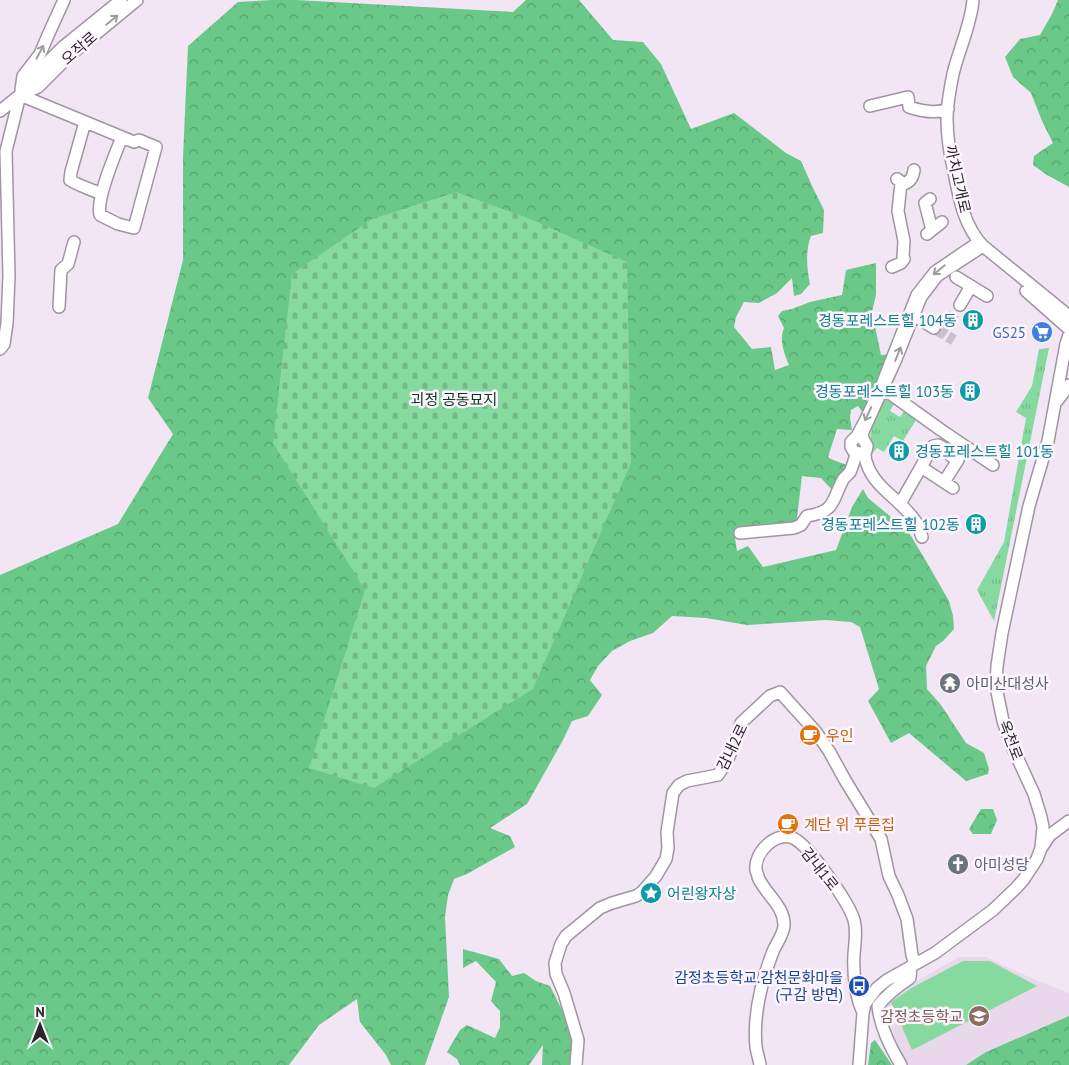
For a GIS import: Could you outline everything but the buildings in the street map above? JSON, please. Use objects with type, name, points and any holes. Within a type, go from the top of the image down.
[{"type":"street","points":[[0,111],[20,94],[23,76],[40,54],[64,0]]},
{"type":"street","name":"오작로","points":[[0,349],[4,344],[7,323],[9,276],[6,151],[20,94],[28,82],[63,47],[121,0]]},
{"type":"street","name":"오작로","points":[[20,94],[38,86],[70,55],[137,0]]},
{"type":"street","name":"까치고개로","points":[[973,0],[972,12],[948,97],[949,151],[961,206],[978,246],[1069,316]]},
{"type":"street","points":[[20,94],[134,142],[139,140],[156,147],[134,228],[118,224],[100,215],[98,208],[101,194],[122,137]]},
{"type":"street","points":[[870,106],[908,97],[909,107],[941,112],[948,109]]},
{"type":"street","points":[[85,122],[70,180],[101,194]]},
{"type":"street","points":[[892,267],[901,263],[904,259],[904,241],[898,210],[899,181],[904,184],[908,182],[914,176],[914,170]]},
{"type":"street","points":[[930,199],[925,203],[930,232],[942,222]]},
{"type":"street","points":[[59,307],[61,270],[68,264],[74,242]]},
{"type":"street","points":[[922,537],[908,511],[884,489],[872,474],[861,452],[852,449],[850,445],[857,436],[881,389],[911,317],[918,295],[935,272],[978,246],[1069,329]]},
{"type":"street","points":[[956,277],[987,296]]},
{"type":"street","points":[[960,305],[971,286]]},
{"type":"street","points":[[911,317],[933,330]]},
{"type":"street","points":[[1056,317],[1063,326],[1067,339]]},
{"type":"street","name":"옥천로","points":[[859,1065],[865,1004],[877,988],[887,980],[935,953],[993,910],[1024,879],[1037,859],[1041,848],[1043,827],[1040,812],[1034,794],[1011,744],[1003,720],[996,687],[1002,633],[1029,506],[1048,440],[1067,339]]},
{"type":"street","points":[[1054,404],[1069,385]]},
{"type":"street","points":[[881,389],[942,436],[992,466]]},
{"type":"street","points":[[900,504],[933,446],[938,445],[942,436]]},
{"type":"street","points":[[740,533],[794,528],[802,525],[807,516],[815,515],[828,508],[833,503],[844,479],[861,452]]},
{"type":"street","points":[[920,468],[949,485],[958,460],[951,456]]},
{"type":"street","name":"감내2로","points":[[576,1065],[578,1040],[564,993],[556,974],[556,963],[561,944],[566,936],[600,908],[636,896],[656,876],[666,859],[668,848],[667,832],[673,793],[679,785],[687,781],[718,775],[730,754],[741,723],[770,696],[780,692],[816,732],[881,839],[889,876],[907,919],[913,965]]},
{"type":"street","points":[[1040,812],[1047,818],[1055,821],[1069,821]]},
{"type":"street","points":[[1041,848],[1050,835],[1069,821]]},
{"type":"street","name":"감내1로","points":[[760,1065],[756,1047],[755,1022],[767,969],[776,944],[783,934],[784,921],[781,911],[762,885],[756,870],[760,854],[772,841],[786,836],[802,845],[827,874],[849,908],[856,929],[854,967],[858,1001],[863,1013]]},
{"type":"street","points":[[901,1065],[891,1049],[878,1006],[892,990],[910,978],[913,965]]},
{"type":"shaded area","name":"감정초등학교","points":[[959,957],[986,957],[1069,993],[1069,1026],[987,1065],[909,1065],[896,1044],[886,1005],[906,987]]},
{"type":"green space","points":[[272,0],[513,12],[526,0],[579,0],[613,40],[643,42],[661,64],[691,129],[734,113],[786,153],[801,161],[824,210],[823,233],[811,236],[808,248],[807,266],[810,284],[801,294],[794,296],[792,278],[777,293],[759,303],[744,302],[736,317],[734,327],[752,349],[771,347],[775,370],[789,365],[782,342],[784,328],[778,316],[782,311],[842,295],[846,270],[876,263],[876,295],[872,312],[881,355],[891,354],[864,414],[858,406],[851,410],[852,430],[837,429],[828,457],[850,467],[835,493],[821,478],[802,476],[796,526],[743,530],[735,538],[737,551],[748,546],[763,567],[836,550],[852,507],[863,489],[868,498],[908,531],[949,601],[954,629],[936,646],[926,666],[927,689],[941,705],[966,743],[984,753],[989,769],[988,774],[966,781],[909,733],[891,743],[868,701],[879,689],[860,627],[851,622],[826,620],[747,625],[706,618],[672,616],[653,633],[630,641],[612,651],[598,666],[590,680],[602,695],[588,716],[572,721],[527,804],[490,828],[510,836],[515,847],[467,874],[454,879],[448,895],[445,917],[449,997],[425,1065],[391,1065],[386,1055],[360,1022],[357,999],[319,1025],[289,1065],[0,1065],[0,575],[118,524],[173,434],[148,398],[183,260],[183,157],[188,46],[238,2]]},
{"type":"green space","points":[[1058,0],[1069,0],[1069,187],[1033,165],[1034,156],[1053,143],[1031,93],[1013,77],[1005,57],[1020,39],[1040,35]]},
{"type":"green space","name":"괴정 공동묘지","points":[[456,192],[530,219],[627,262],[631,463],[533,689],[374,788],[309,768],[365,590],[273,443],[292,274],[372,219]]},
{"type":"green space","points":[[1049,348],[994,621],[977,590],[1004,542],[1026,418],[1016,412],[1032,386],[1039,349]]},
{"type":"green space","points":[[884,396],[894,404],[890,411],[900,417],[904,411],[916,420],[903,441],[894,436],[884,452],[877,448],[870,456],[872,425]]},
{"type":"green space","points":[[981,809],[993,809],[997,820],[991,834],[973,834],[969,829]]},
{"type":"green space","points":[[463,949],[499,959],[512,976],[524,973],[536,981],[550,986],[563,1012],[572,1041],[572,1065],[542,1065],[543,1045],[529,1065],[460,1065],[457,1059],[447,1052],[460,1030],[467,1025],[495,1038],[500,1027],[500,1011],[491,1001],[496,982],[476,961],[463,968]]},
{"type":"green space","points":[[963,961],[990,961],[1037,986],[912,1050],[891,1002],[913,987]]},
{"type":"green space","points":[[1069,1016],[1069,1065],[966,1065],[986,1052]]},
{"type":"green space","points":[[875,1040],[892,1065],[868,1065],[871,1043]]},
{"type":"tunnel","points":[[938,336],[960,305]]},
{"type":"tunnel","points":[[934,328],[954,340]]},
{"type":"place","name":"경동포레스트힐 104동","points":[[973,320]]},
{"type":"place","name":"GS25","points":[[1042,332]]},
{"type":"place","name":"경동포레스트힐 103동","points":[[970,391]]},
{"type":"place","name":"경동포레스트힐 101동","points":[[899,451]]},
{"type":"place","name":"경동포레스트힐 102동","points":[[976,524]]},
{"type":"place","name":"아미산대성사","points":[[950,683]]},
{"type":"place","name":"우인","points":[[810,735]]},
{"type":"place","name":"계단 위 푸른집","points":[[788,824]]},
{"type":"place","name":"아미성당","points":[[958,864]]},
{"type":"place","name":"어린왕자상","points":[[651,893]]},
{"type":"place","name":"감정초등학교.감천문화마을 (구감 방면)","points":[[859,986]]},
{"type":"place","name":"감정초등학교","points":[[979,1016]]}]
